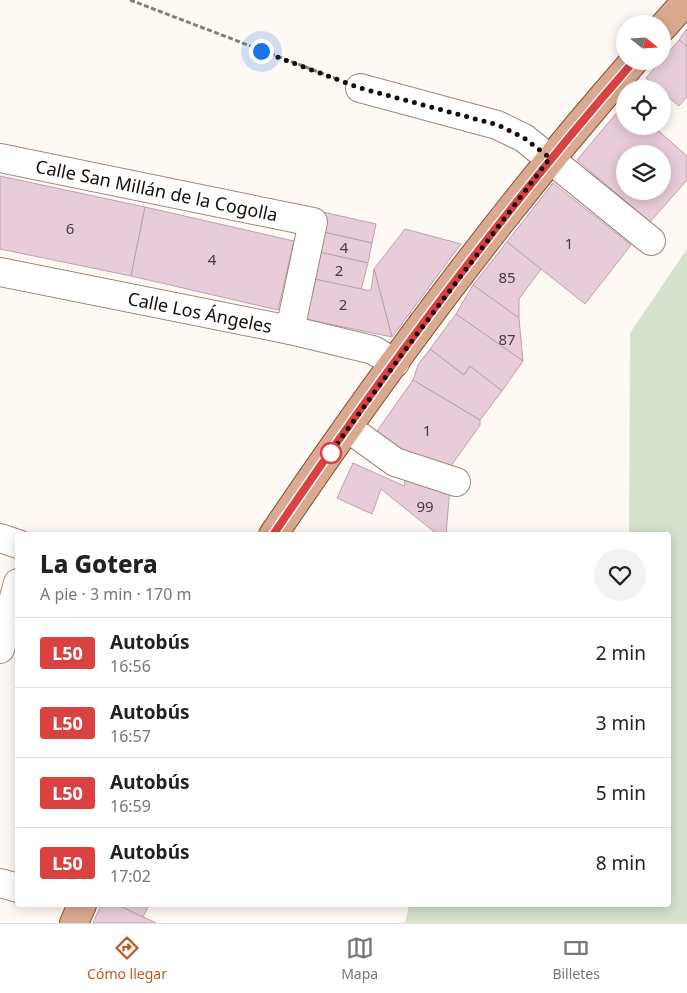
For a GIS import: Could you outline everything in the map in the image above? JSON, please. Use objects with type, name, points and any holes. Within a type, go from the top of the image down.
[{"type":"main road","points":[[671,18],[687,0]]},
{"type":"main road","points":[[275,532],[395,363],[550,158],[626,70]]},
{"type":"street","points":[[360,88],[498,125],[524,138],[651,241]]},
{"type":"street","name":"Calle San Millán de la Cogolla","points":[[0,158],[313,222],[290,330]]},
{"type":"street","name":"Calle Los Ángeles","points":[[0,272],[290,330],[374,350],[395,363]]},
{"type":"street","points":[[348,428],[395,462],[456,482]]},
{"type":"street","points":[[0,538],[15,543]]},
{"type":"street","points":[[0,649],[15,595]]},
{"type":"street","points":[[0,883],[15,887]]},
{"type":"path","points":[[130,0],[360,88]]},
{"type":"green space","points":[[687,249],[687,923],[405,923],[409,907],[671,907],[671,532],[629,532],[630,333]]},
{"type":"building","points":[[687,28],[687,47],[679,40]]},
{"type":"building","points":[[679,40],[687,47],[687,97],[679,106],[671,99],[671,80],[648,80],[646,78],[653,70],[671,70],[671,49]]},
{"type":"building","points":[[616,114],[616,135],[663,135],[687,156],[687,180],[671,198],[671,145],[616,145],[616,193],[577,160]]},
{"type":"building","points":[[0,176],[145,207],[131,276],[0,249]]},
{"type":"building","points":[[553,183],[631,245],[585,304],[507,242]]},
{"type":"building","points":[[624,200],[669,200],[650,222]]},
{"type":"building","points":[[145,207],[294,241],[278,310],[131,276]]},
{"type":"building","points":[[323,212],[376,224],[372,243],[319,231]]},
{"type":"building","points":[[405,229],[461,244],[392,337],[374,269]]},
{"type":"building","points":[[319,231],[372,243],[368,263],[315,251]]},
{"type":"building","points":[[507,242],[541,269],[519,299],[519,318],[473,285]]},
{"type":"building","points":[[315,251],[368,263],[361,290],[310,278]]},
{"type":"building","points":[[374,269],[392,337],[300,318],[310,278],[371,291]]},
{"type":"building","points":[[473,285],[519,318],[523,361],[456,314]]},
{"type":"building","points":[[456,314],[523,361],[502,391],[470,366],[464,375],[430,349]]},
{"type":"building","points":[[430,349],[464,375],[470,366],[502,391],[480,420],[413,380],[418,365]]},
{"type":"building","points":[[413,380],[480,420],[480,425],[446,473],[408,460],[375,434]]},
{"type":"building","points":[[353,463],[404,486],[405,478],[450,487],[446,532],[434,532],[381,489],[372,514],[337,498]]},
{"type":"building","points":[[100,907],[122,907],[156,923],[93,923]]},
{"type":"building","points":[[122,907],[148,907],[143,917]]},
{"type":"bus line","name":"L50","points":[[275,532],[348,428],[529,184],[626,70]]},
{"type":"route","points":[[261,51],[360,88],[498,125],[524,138],[550,158],[405,350],[329,455],[331,453]]}]
